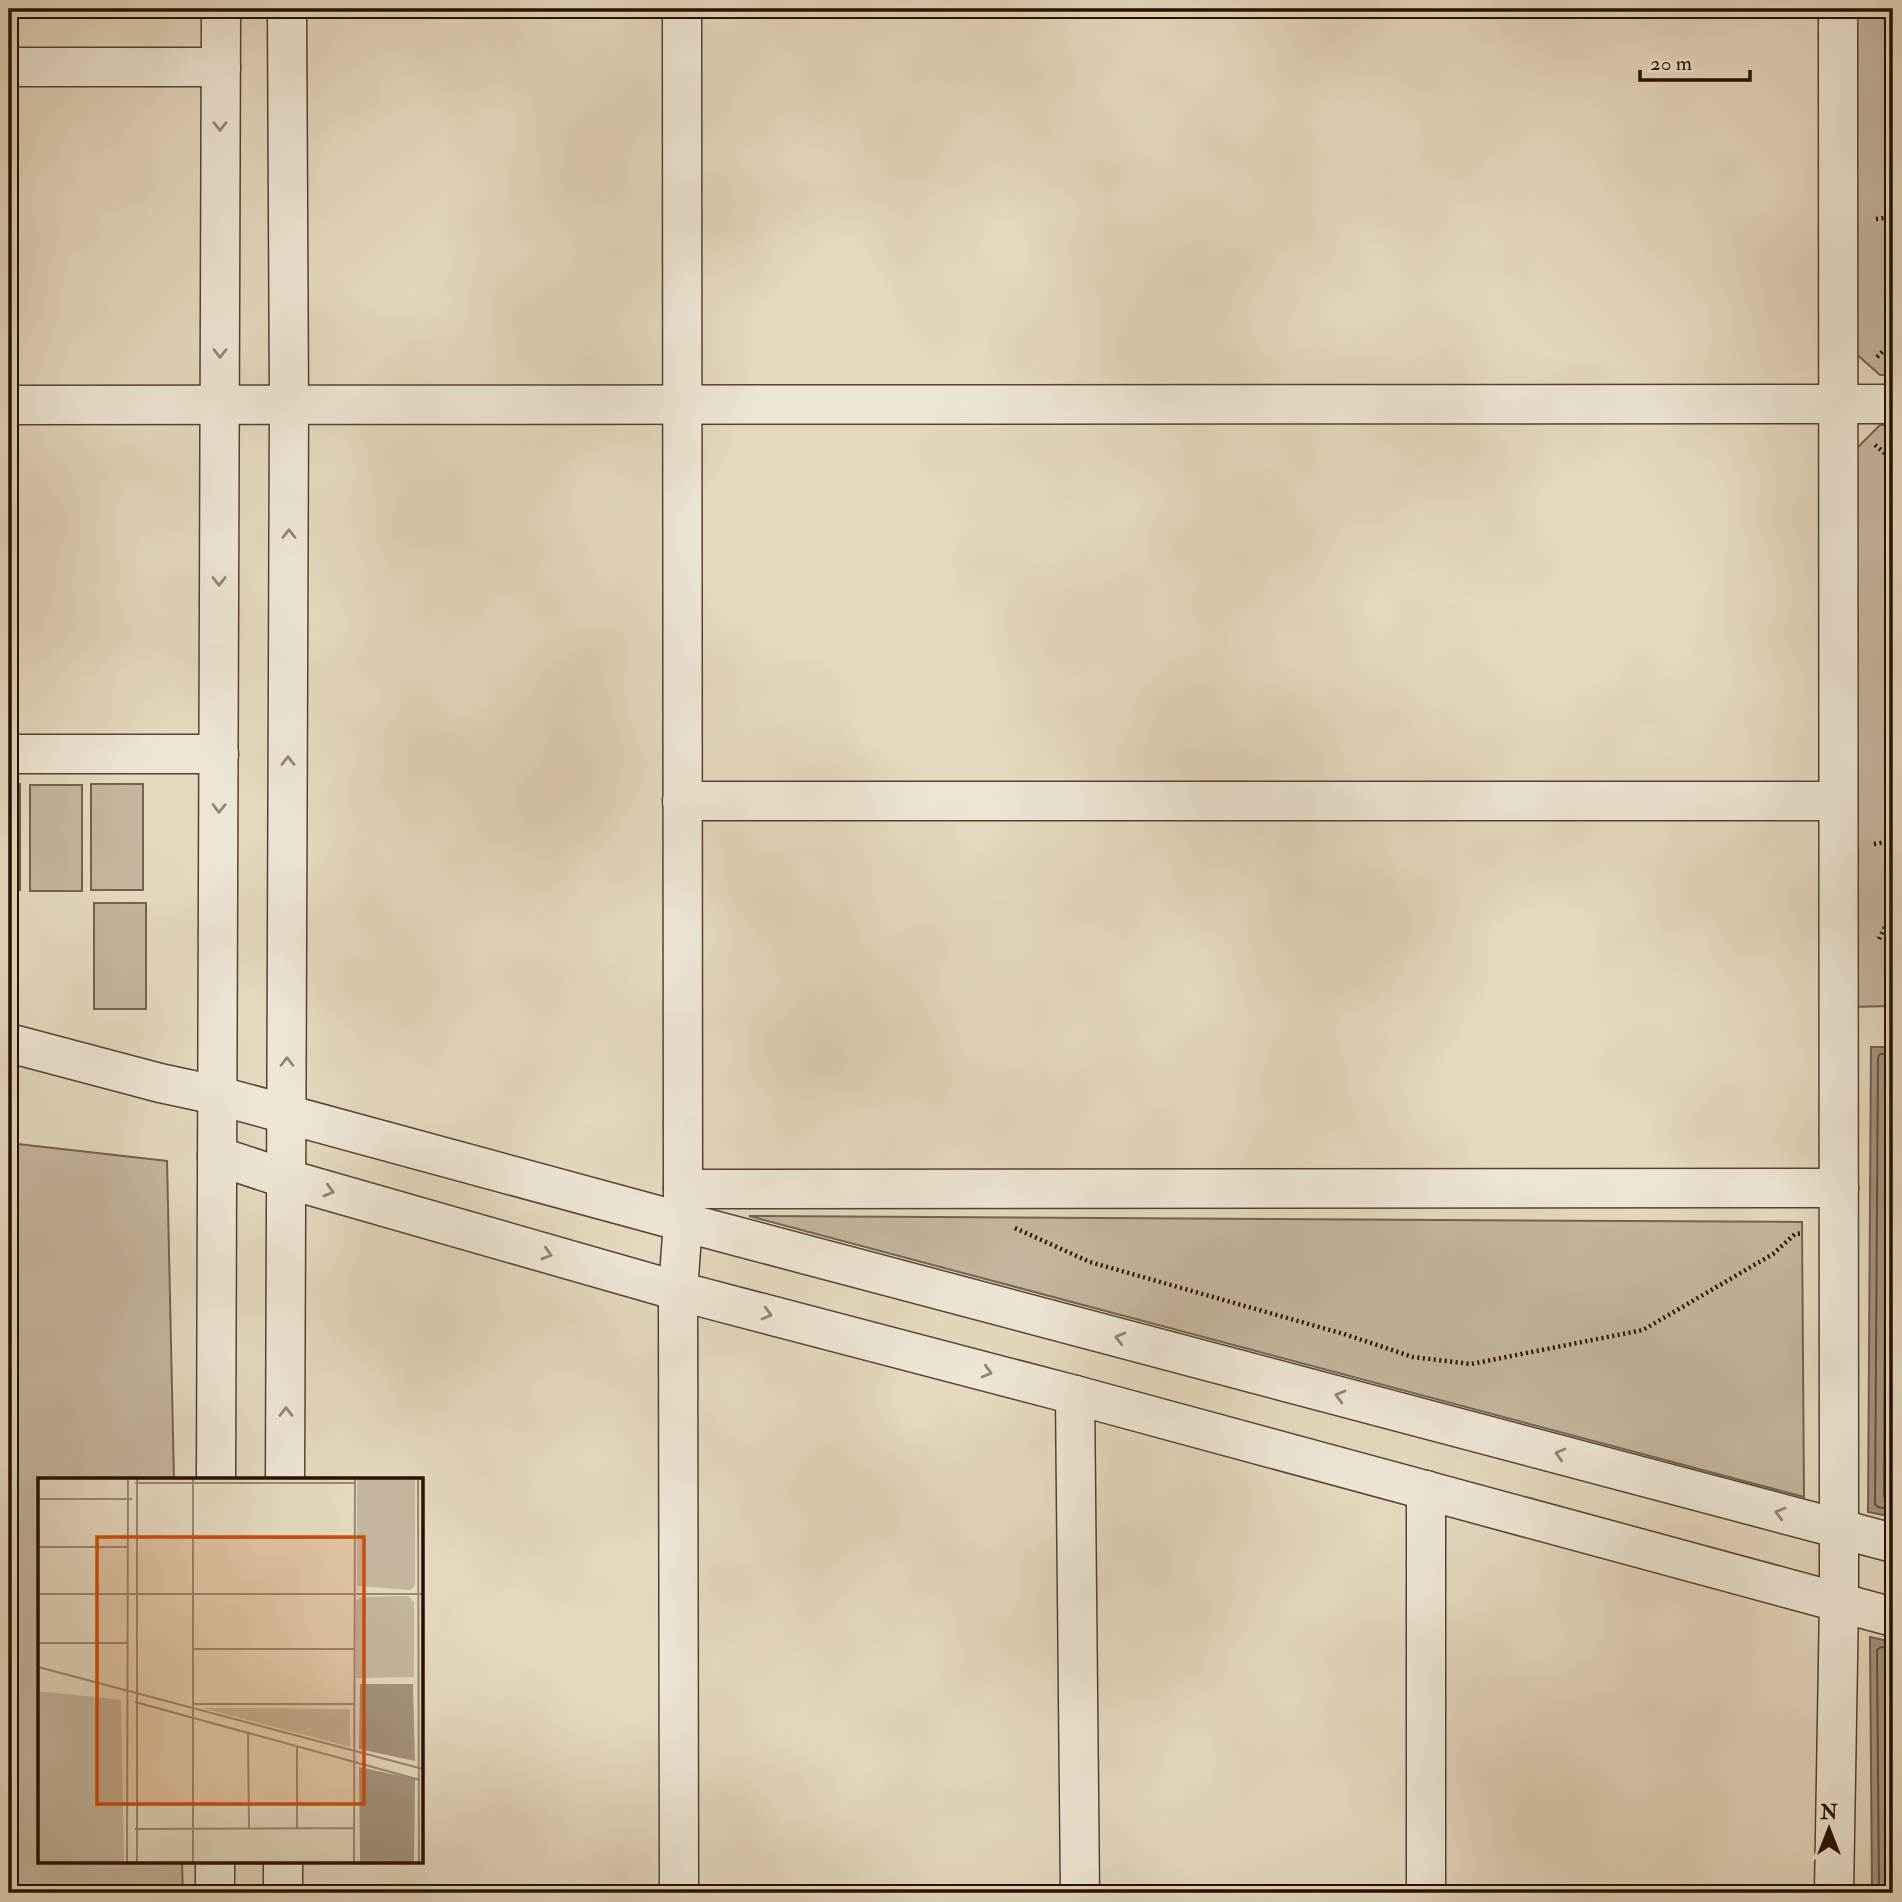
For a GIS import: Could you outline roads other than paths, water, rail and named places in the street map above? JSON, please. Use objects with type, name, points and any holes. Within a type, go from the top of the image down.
[{"type":"street","points":[[216,1478],[221,9]]},
{"type":"street","points":[[285,1478],[289,405],[287,9]]},
{"type":"street","points":[[679,1893],[678,1291],[683,1205],[682,9]]},
{"type":"street","points":[[1834,1893],[1839,1602],[1838,9]]},
{"type":"street","points":[[9,67],[221,67]]},
{"type":"street","points":[[9,405],[1893,404]]},
{"type":"street","points":[[9,754],[219,754]]},
{"type":"street","points":[[682,801],[1838,800]]},
{"type":"street","points":[[9,1043],[287,1115],[683,1205],[1893,1543]]},
{"type":"street","points":[[217,1156],[287,1179],[678,1291],[1075,1395],[1893,1617]]},
{"type":"street","points":[[683,1205],[1839,1188]]},
{"type":"street","points":[[1075,1395],[1080,1893]]},
{"type":"street","points":[[1426,1490],[1426,1893]]},
{"type":"street","points":[[215,1864],[215,1893]]},
{"type":"street","points":[[283,1864],[283,1893]]},
{"type":"water","points":[[1871,1047],[1893,1047],[1893,1517],[1868,1512]]},
{"type":"water","points":[[1870,1637],[1893,1642],[1893,1893],[1872,1893]]}]
